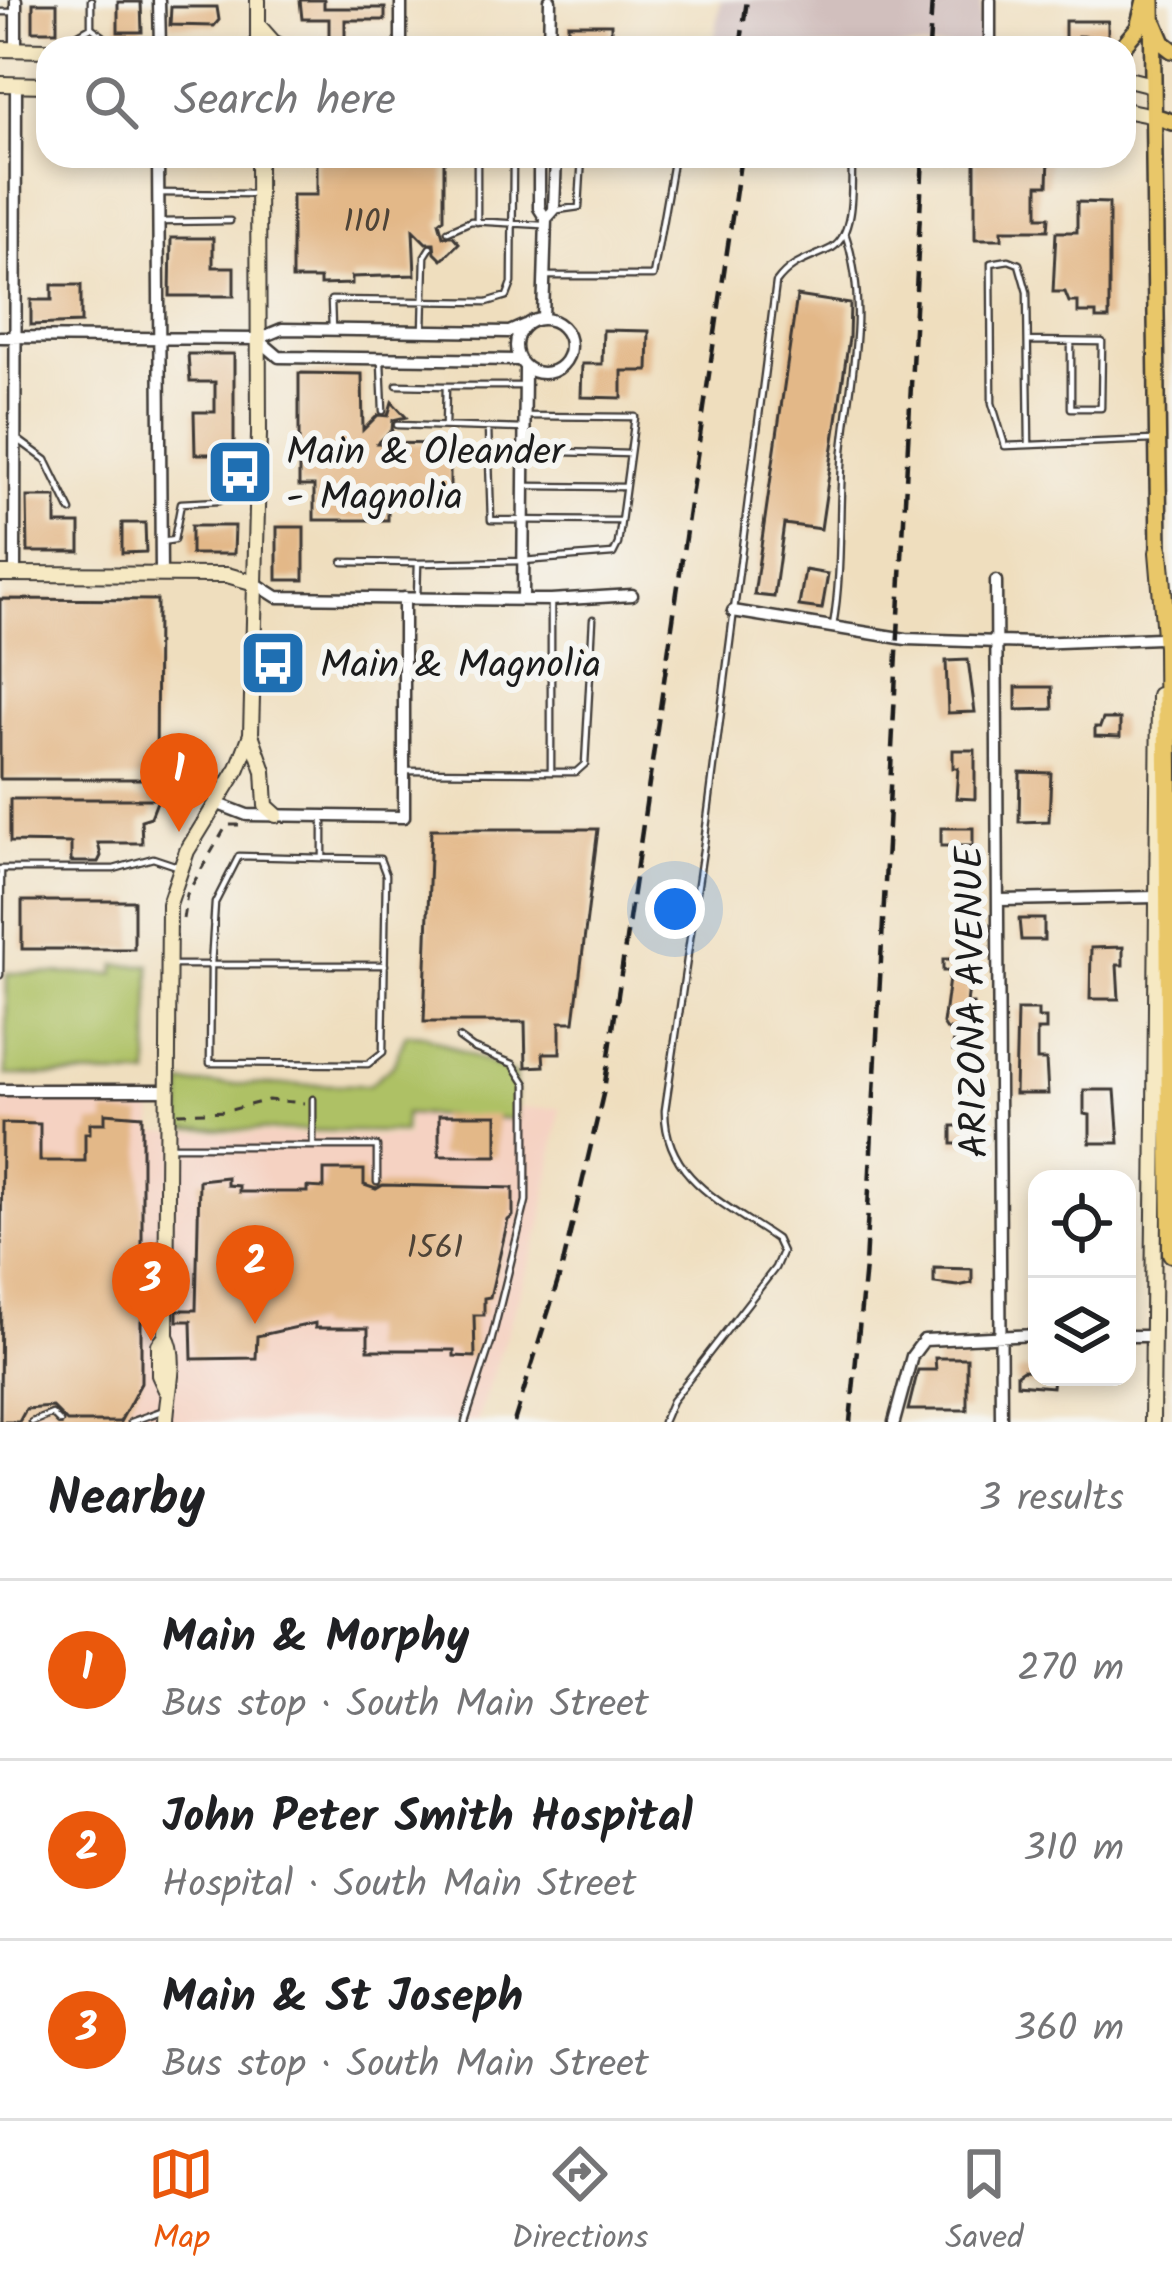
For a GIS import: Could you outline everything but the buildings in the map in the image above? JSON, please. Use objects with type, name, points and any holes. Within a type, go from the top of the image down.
[{"type":"highway","points":[[1159,552],[1167,647],[1172,1253]]},
{"type":"main road","points":[[1131,36],[1150,5]]},
{"type":"main road","points":[[1150,5],[1163,43],[1172,50]]},
{"type":"main road","points":[[1150,5],[1159,552]]},
{"type":"main road","points":[[1152,85],[1172,91]]},
{"type":"main road","points":[[1154,116],[1172,122]]},
{"type":"main road","points":[[1156,184],[1172,164]]},
{"type":"street","points":[[159,0],[160,36]]},
{"type":"street","points":[[258,0],[258,36]]},
{"type":"street","points":[[401,0],[401,36]]},
{"type":"street","points":[[549,36],[550,0]]},
{"type":"street","points":[[990,0],[990,36]]},
{"type":"street","points":[[8,49],[16,6]]},
{"type":"street","points":[[258,25],[267,36]]},
{"type":"street","points":[[1136,81],[1152,85]]},
{"type":"street","points":[[8,84],[15,439],[8,574],[227,575],[255,583],[277,597],[632,595]]},
{"type":"street","points":[[1136,112],[1154,116]]},
{"type":"street","points":[[158,168],[161,575]]},
{"type":"street","points":[[166,1416],[159,1345],[166,1336],[169,904],[180,867],[251,734],[258,491],[258,168]]},
{"type":"street","points":[[539,168],[538,208],[549,218]]},
{"type":"street","points":[[543,318],[555,168]]},
{"type":"street","points":[[0,337],[258,339],[282,329],[508,332],[543,318]]},
{"type":"street","points":[[258,339],[279,357],[522,364],[542,374],[559,369],[569,356],[569,338],[563,329],[543,318]]},
{"type":"street","points":[[523,598],[523,386],[515,341],[525,325]]},
{"type":"street","points":[[423,331],[423,359]]},
{"type":"street","points":[[1151,1422],[1159,552]]},
{"type":"street","name":"ARIZONA AVENUE","points":[[996,581],[1001,1422]]},
{"type":"street","points":[[220,798],[247,814],[404,817],[411,598]]},
{"type":"street","points":[[733,611],[906,639],[1160,638]]},
{"type":"street","points":[[251,734],[265,771],[266,806],[276,815]]},
{"type":"street","points":[[999,900],[1156,897]]},
{"type":"street","points":[[0,1090],[166,1090]]},
{"type":"street","points":[[894,1422],[917,1346],[938,1337],[1028,1335]]},
{"type":"street","points":[[1136,1336],[1152,1336]]},
{"type":"lane","points":[[91,0],[91,26]]},
{"type":"lane","points":[[0,12],[16,6]]},
{"type":"lane","points":[[77,36],[91,26]]},
{"type":"lane","points":[[91,26],[103,36]]},
{"type":"lane","points":[[476,222],[477,168]]},
{"type":"lane","points":[[332,329],[332,300],[487,302],[507,296],[512,283],[513,168]]},
{"type":"lane","points":[[448,231],[476,222],[514,224],[549,218],[579,207],[581,168]]},
{"type":"lane","points":[[544,276],[653,276],[672,168]]},
{"type":"lane","points":[[832,627],[858,299],[845,233],[851,168]]},
{"type":"lane","points":[[158,194],[258,194]]},
{"type":"lane","points":[[158,222],[230,221]]},
{"type":"lane","points":[[664,1422],[672,1401],[775,1268],[782,1252],[776,1239],[679,1166],[664,1133],[776,283],[790,265],[837,246],[845,233]]},
{"type":"lane","points":[[423,331],[425,256],[430,248]]},
{"type":"lane","points":[[1029,445],[1025,275],[1019,264],[1009,260],[991,263],[992,403],[1005,446],[1158,440]]},
{"type":"lane","points":[[1028,341],[1102,342],[1101,408],[1071,408],[1071,342]]},
{"type":"lane","points":[[381,358],[383,411]]},
{"type":"lane","points":[[397,385],[523,386]]},
{"type":"lane","points":[[445,426],[446,386]]},
{"type":"lane","points":[[344,562],[608,557],[617,544],[635,417],[488,428],[397,425]]},
{"type":"lane","points":[[488,428],[491,520],[621,521]]},
{"type":"lane","points":[[15,439],[46,460],[71,511]]},
{"type":"lane","points":[[523,451],[630,454]]},
{"type":"lane","points":[[0,484],[15,483]]},
{"type":"lane","points":[[523,486],[626,487]]},
{"type":"lane","points":[[161,542],[174,540],[181,503],[219,501],[230,490],[258,491]]},
{"type":"lane","points":[[411,598],[418,563]]},
{"type":"lane","points":[[551,599],[551,772]]},
{"type":"lane","points":[[404,771],[576,772],[585,764],[593,619]]},
{"type":"lane","points":[[170,769],[189,769],[220,798]]},
{"type":"lane","points":[[322,816],[322,857]]},
{"type":"lane","points":[[239,856],[322,857],[380,859],[386,875],[383,1052],[368,1064],[210,1063],[214,903],[239,856]]},
{"type":"lane","points":[[0,975],[0,869],[114,869],[153,857],[180,867]]},
{"type":"lane","points":[[167,965],[385,964]]},
{"type":"lane","points":[[459,1038],[513,1064],[526,1084],[526,1201],[491,1342],[465,1422]]},
{"type":"lane","points":[[313,1099],[314,1146]]},
{"type":"lane","points":[[166,1146],[377,1146],[377,1182]]},
{"type":"lane","points":[[32,1422],[52,1414],[60,1422]]},
{"type":"lane","points":[[131,1422],[166,1416]]},
{"type":"path","points":[[180,935],[187,894],[227,825],[251,825]]},
{"type":"path","points":[[177,1113],[227,1111],[268,1100],[295,1104],[313,1099]]},
{"type":"shaded area","points":[[721,0],[981,0],[980,36],[715,36]]},
{"type":"shaded area","points":[[0,1101],[152,1101],[154,1132],[407,1137],[408,1109],[560,1108],[542,1226],[477,1422],[0,1422]]},
{"type":"green space","points":[[116,965],[150,965],[149,1076],[6,1075],[7,973],[115,974]]},
{"type":"green space","points":[[406,1034],[424,1035],[515,1074],[516,1119],[405,1114],[404,1132],[181,1129],[182,1084],[369,1085],[393,1065]]},
{"type":"railway","points":[[742,36],[747,0]]},
{"type":"railway","points":[[930,36],[932,0]]},
{"type":"railway","points":[[514,1422],[562,1268],[604,1090],[739,168]]},
{"type":"railway","points":[[850,1422],[865,1266],[922,168]]},
{"type":"place","name":"Main & Oleander - Magnolia","points":[[240,472]]},
{"type":"place","name":"Main & Magnolia","points":[[273,663]]},
{"type":"place","name":"Main & Morphy","points":[[179,832]]},
{"type":"place","name":"John Peter Smith Hospital","points":[[255,1324]]},
{"type":"place","name":"Main & St Joseph","points":[[151,1341]]}]
